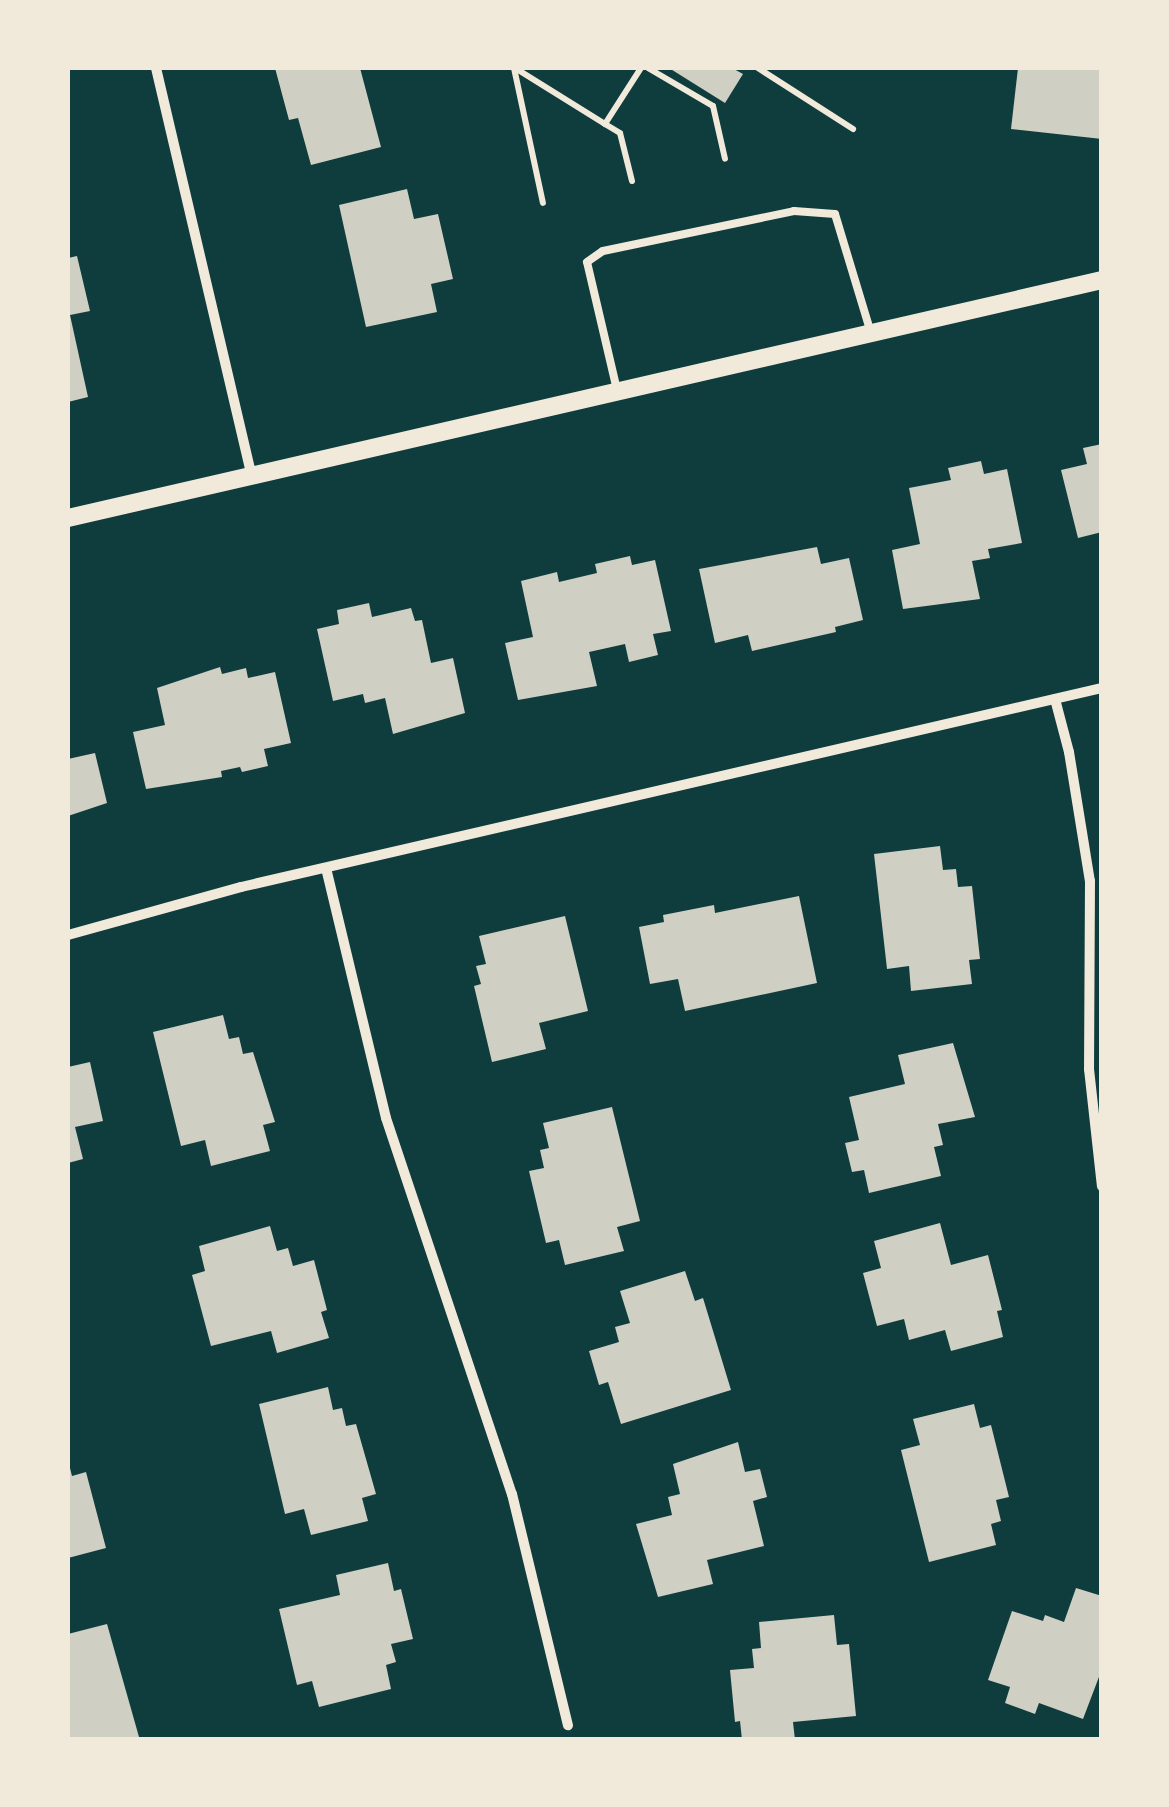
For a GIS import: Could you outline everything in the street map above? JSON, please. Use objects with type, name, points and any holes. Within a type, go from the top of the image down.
[{"type":"street","points":[[156,68],[252,476]]},
{"type":"street","points":[[68,518],[1102,280]]},
{"type":"street","points":[[68,934],[326,868],[1102,688]]},
{"type":"street","points":[[1055,698],[1069,752],[1090,881],[1090,1069],[1102,1186]]},
{"type":"street","points":[[326,868],[386,1118],[512,1494],[568,1725]]},
{"type":"lane","points":[[617,391],[587,262],[603,252],[794,211],[835,214],[871,333]]},
{"type":"path","points":[[514,68],[620,134],[632,180]]},
{"type":"path","points":[[514,68],[543,203]]},
{"type":"path","points":[[605,124],[644,68],[712,106],[725,159]]},
{"type":"path","points":[[758,68],[854,130]]},
{"type":"building","points":[[275,68],[360,68],[381,147],[311,165],[298,118],[289,120]]},
{"type":"building","points":[[669,68],[732,68],[743,74],[725,103]]},
{"type":"building","points":[[1018,68],[1102,68],[1102,139],[1011,129]]},
{"type":"building","points":[[407,189],[414,219],[438,214],[453,279],[431,284],[437,312],[366,327],[339,205]]},
{"type":"building","points":[[77,256],[90,311],[70,315],[88,397],[68,402],[68,258]]},
{"type":"building","points":[[1102,444],[1102,532],[1078,538],[1061,470],[1087,464],[1083,448]]},
{"type":"building","points":[[981,461],[984,474],[1007,469],[1022,543],[988,549],[990,558],[972,561],[980,599],[903,609],[892,550],[920,544],[909,488],[951,480],[948,468]]},
{"type":"building","points":[[817,547],[821,564],[849,558],[863,620],[835,627],[836,632],[752,651],[748,635],[715,643],[699,569]]},
{"type":"building","points":[[630,556],[632,565],[655,560],[671,631],[653,634],[658,655],[629,662],[625,644],[589,652],[597,686],[518,700],[505,643],[533,637],[521,581],[557,572],[559,582],[597,573],[595,564]]},
{"type":"building","points":[[369,603],[372,617],[411,608],[415,621],[422,620],[431,663],[453,658],[465,713],[393,734],[385,698],[365,703],[363,694],[333,701],[317,629],[339,624],[337,610]]},
{"type":"building","points":[[220,667],[222,674],[246,668],[248,678],[275,672],[291,743],[264,749],[268,766],[242,772],[240,767],[221,771],[222,777],[146,789],[133,732],[165,725],[157,688]]},
{"type":"building","points":[[95,753],[107,803],[68,816],[68,759]]},
{"type":"building","points":[[940,846],[943,870],[956,869],[958,887],[972,886],[980,959],[969,960],[972,984],[911,991],[909,966],[887,969],[874,854]]},
{"type":"building","points":[[799,896],[817,983],[685,1011],[678,979],[650,984],[639,927],[664,922],[663,915],[714,905],[715,913]]},
{"type":"building","points":[[565,916],[588,1011],[539,1023],[546,1049],[492,1062],[474,986],[481,984],[476,966],[486,964],[479,936]]},
{"type":"building","points":[[223,1015],[229,1039],[239,1037],[243,1054],[253,1052],[275,1122],[263,1125],[270,1151],[211,1166],[205,1140],[181,1146],[153,1032]]},
{"type":"building","points":[[953,1043],[975,1117],[938,1124],[943,1145],[934,1147],[941,1176],[869,1193],[864,1170],[852,1172],[845,1143],[859,1140],[849,1097],[905,1084],[898,1055]]},
{"type":"building","points":[[90,1062],[103,1121],[75,1127],[83,1159],[68,1163],[68,1067]]},
{"type":"building","points":[[612,1107],[640,1221],[617,1227],[624,1251],[565,1265],[559,1240],[546,1243],[529,1171],[544,1168],[540,1150],[549,1148],[543,1123]]},
{"type":"building","points":[[940,1223],[951,1265],[988,1255],[1002,1310],[997,1311],[1003,1337],[951,1351],[945,1330],[909,1340],[904,1319],[877,1326],[863,1273],[881,1268],[874,1241]]},
{"type":"building","points":[[270,1226],[277,1251],[288,1248],[293,1266],[314,1260],[327,1310],[321,1312],[329,1338],[277,1353],[271,1331],[211,1346],[192,1275],[205,1271],[199,1246]]},
{"type":"building","points":[[685,1271],[695,1301],[703,1298],[731,1390],[621,1424],[608,1382],[599,1385],[589,1351],[619,1342],[615,1327],[630,1323],[620,1291]]},
{"type":"building","points":[[328,1387],[333,1410],[342,1408],[346,1426],[356,1424],[376,1494],[362,1498],[368,1521],[311,1535],[304,1509],[285,1514],[259,1404]]},
{"type":"building","points":[[974,1404],[980,1428],[991,1425],[1009,1497],[996,1500],[1001,1521],[991,1524],[996,1545],[929,1562],[901,1450],[920,1445],[913,1419]]},
{"type":"building","points":[[738,1442],[745,1472],[760,1469],[767,1497],[753,1501],[764,1546],[707,1560],[713,1584],[658,1597],[636,1524],[672,1515],[668,1497],[680,1494],[673,1464]]},
{"type":"building","points":[[69,1464],[72,1476],[86,1472],[106,1548],[68,1558]]},
{"type":"building","points":[[388,1563],[394,1591],[401,1589],[413,1639],[391,1644],[396,1662],[386,1665],[391,1689],[319,1707],[312,1681],[297,1685],[279,1609],[340,1595],[336,1575]]},
{"type":"building","points":[[1076,1588],[1102,1596],[1102,1669],[1083,1719],[1039,1703],[1035,1714],[1005,1703],[1010,1687],[988,1680],[1012,1611],[1043,1621],[1045,1615],[1064,1622]]},
{"type":"building","points":[[834,1615],[837,1645],[849,1644],[856,1716],[793,1722],[795,1740],[742,1740],[740,1721],[735,1722],[730,1670],[754,1668],[752,1649],[761,1648],[759,1622]]},
{"type":"building","points":[[107,1624],[139,1737],[68,1740],[68,1634]]}]
